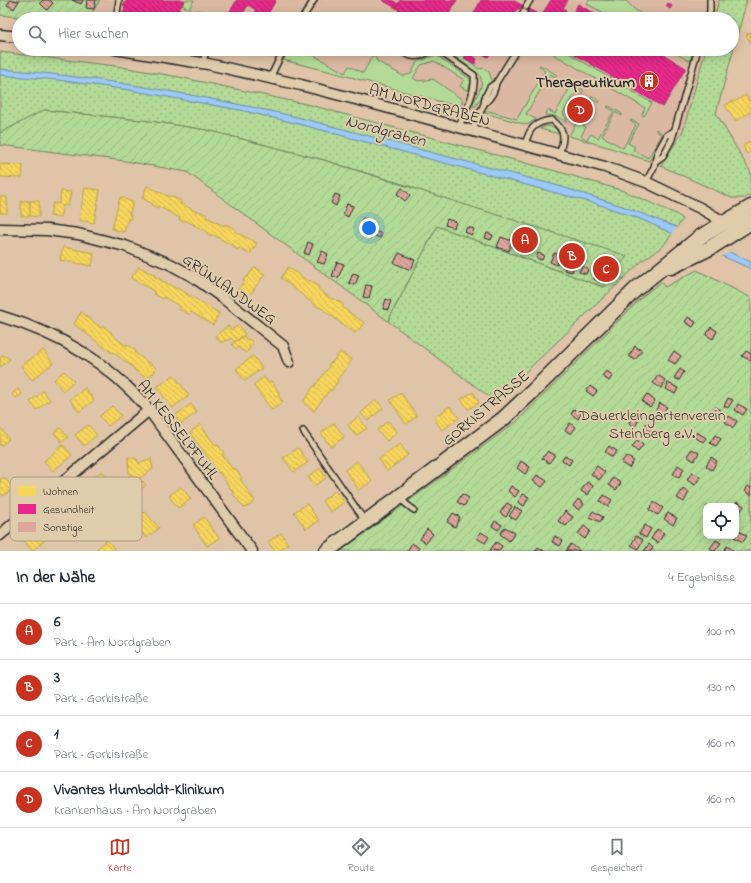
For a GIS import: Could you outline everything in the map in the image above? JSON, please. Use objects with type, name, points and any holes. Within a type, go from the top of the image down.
[{"type":"main road","name":"GORKISTRASSE","points":[[689,253],[708,232],[751,207]]},
{"type":"main road","name":"GORKISTRASSE","points":[[327,551],[503,419],[636,289],[653,275],[689,253],[724,239],[751,222]]},
{"type":"street","points":[[0,35],[12,36]]},
{"type":"street","name":"AM NORDGRABEN","points":[[156,56],[270,78],[367,102],[605,167],[646,182],[725,222]]},
{"type":"street","points":[[725,222],[738,231]]},
{"type":"street","name":"GRÜNLANDWEG","points":[[0,229],[47,230],[78,234],[125,246],[170,264],[192,276],[223,298],[283,346],[289,362]]},
{"type":"street","name":"AM KESSELPFUHL","points":[[0,316],[31,326],[72,345],[110,371],[130,388],[149,410],[252,551]]},
{"type":"street","points":[[69,477],[149,410]]},
{"type":"street","points":[[0,535],[10,527]]},
{"type":"lane","points":[[117,12],[120,0]]},
{"type":"lane","points":[[306,12],[314,0]]},
{"type":"lane","points":[[524,12],[530,0]]},
{"type":"lane","points":[[710,0],[710,12]]},
{"type":"lane","points":[[203,64],[205,56]]},
{"type":"lane","points":[[270,78],[281,56]]},
{"type":"lane","points":[[408,56],[424,56]]},
{"type":"lane","points":[[446,56],[474,75],[473,92],[459,127]]},
{"type":"lane","points":[[472,131],[484,104],[490,99],[495,90],[496,83],[513,56]]},
{"type":"lane","points":[[646,182],[656,161],[663,156],[672,139],[696,56]]},
{"type":"lane","points":[[525,145],[530,130],[543,121],[552,120],[560,125],[564,136],[559,155]]},
{"type":"lane","points":[[303,431],[366,522]]},
{"type":"lane","points":[[400,497],[414,510]]},
{"type":"shaded area","points":[[100,0],[719,0],[716,12],[92,12]]},
{"type":"shaded area","points":[[261,56],[704,56],[683,131],[661,166],[611,148],[332,72]]},
{"type":"green space","points":[[0,0],[100,0],[92,12],[12,12],[12,16],[0,15]]},
{"type":"green space","points":[[185,0],[194,0],[189,9],[182,5]]},
{"type":"green space","points":[[589,0],[626,1],[638,12],[602,12],[587,4]]},
{"type":"green space","points":[[719,0],[747,0],[739,29],[739,12],[716,12]]},
{"type":"green space","points":[[197,10],[206,12],[194,12]]},
{"type":"green space","points":[[0,52],[12,53],[12,56],[33,56],[116,66],[179,77],[310,105],[563,173],[624,191],[676,214],[683,219],[663,246],[642,261],[495,401],[388,321],[437,226],[603,287],[412,187],[324,160],[207,130],[150,121],[45,110],[0,133]]},
{"type":"green space","points":[[286,56],[315,56],[345,73],[349,66],[363,73],[372,56],[374,56],[377,61],[403,76],[411,74],[417,62],[437,56],[469,78],[471,81],[468,91],[460,86],[464,80],[434,61],[421,65],[413,78],[418,81],[433,79],[463,100],[460,107],[283,60]]},
{"type":"green space","points":[[454,56],[467,56],[465,58],[479,69],[484,68],[489,72],[492,80],[475,107],[473,105],[474,101],[481,86],[481,78],[479,74]]},
{"type":"green space","points":[[557,56],[574,56],[652,103],[644,116],[642,115],[645,108]]},
{"type":"green space","points":[[681,56],[692,56],[689,61]]},
{"type":"green space","points":[[704,56],[732,56],[716,113],[751,173],[751,194],[745,198],[732,198],[661,166],[683,131]]},
{"type":"green space","points":[[540,65],[557,75],[556,77],[550,74],[526,114],[536,119],[527,125],[485,113],[489,111],[517,119],[545,71],[539,66]]},
{"type":"green space","points":[[567,81],[583,90],[583,93],[577,90],[563,113],[567,121],[566,123],[551,115],[545,115],[548,110],[555,114],[571,86],[565,82]]},
{"type":"green space","points":[[592,96],[600,101],[599,103],[593,99],[579,122],[586,127],[581,136],[587,140],[591,134],[598,138],[614,111],[607,107],[609,106],[622,114],[622,116],[615,112],[602,136],[623,148],[636,125],[630,121],[631,120],[639,124],[628,143],[635,147],[633,150],[648,158],[662,135],[656,131],[656,129],[664,135],[649,161],[569,136]]},
{"type":"green space","points":[[44,110],[150,121],[207,130],[324,160],[627,256],[603,287],[437,226],[388,321],[187,172],[125,161],[0,145],[0,133]]},
{"type":"green space","points":[[547,126],[555,128],[559,134],[540,129]]},
{"type":"green space","name":"Dauerkleingartenverein Steinberg e.V.","points":[[697,270],[751,298],[751,551],[341,551],[516,422],[644,295],[661,282],[665,287]]},
{"type":"water","points":[[0,69],[37,72],[112,82],[186,94],[260,109],[297,117],[559,186],[622,206],[676,227],[751,262],[751,269],[638,218],[597,204],[299,124],[240,110],[129,90],[58,80],[0,75]]},
{"type":"pier","points":[[678,226],[732,251],[720,257],[671,235]]},
{"type":"building: Wohnen","points":[[751,32],[751,43],[746,35]]},
{"type":"building: Wohnen","points":[[746,95],[751,103],[751,112],[735,121],[725,105]]},
{"type":"building: Wohnen","points":[[751,141],[751,151],[747,154],[743,146]]},
{"type":"building: Wohnen","points":[[0,164],[23,165],[22,178],[0,177]]},
{"type":"building: Wohnen","points":[[147,186],[181,201],[180,203],[197,212],[197,210],[207,215],[206,217],[224,226],[225,224],[235,229],[234,231],[257,243],[254,249],[253,248],[250,254],[238,248],[238,250],[234,248],[234,246],[211,234],[211,236],[207,234],[207,232],[185,220],[184,222],[179,219],[180,218],[158,206],[157,208],[142,198]]},
{"type":"building: Wohnen","points":[[85,188],[100,190],[94,223],[79,220]]},
{"type":"building: Wohnen","points":[[61,191],[71,192],[68,206],[63,205],[60,218],[50,216],[53,203],[59,204]]},
{"type":"building: Wohnen","points":[[0,197],[7,197],[7,213],[0,213]]},
{"type":"building: Wohnen","points":[[120,197],[133,202],[129,215],[131,215],[130,219],[128,219],[124,232],[112,229]]},
{"type":"building: Wohnen","points":[[21,201],[30,201],[30,216],[21,216]]},
{"type":"building: Wohnen","points":[[30,201],[39,201],[39,217],[30,216]]},
{"type":"building: Wohnen","points":[[63,247],[94,253],[92,266],[60,260]]},
{"type":"building: Wohnen","points":[[139,267],[219,313],[213,325],[191,312],[189,314],[179,309],[181,307],[164,297],[163,299],[153,293],[154,291],[131,278]]},
{"type":"building: Wohnen","points":[[255,267],[265,274],[246,300],[236,292],[244,281],[243,280]]},
{"type":"building: Wohnen","points":[[288,267],[309,282],[310,280],[319,287],[318,289],[333,300],[334,298],[344,305],[342,307],[364,323],[355,333],[344,325],[343,326],[281,278]]},
{"type":"building: Wohnen","points":[[81,312],[101,328],[103,326],[126,346],[127,344],[136,351],[135,353],[156,368],[153,374],[152,373],[148,379],[74,324]]},
{"type":"building: Wohnen","points":[[239,325],[245,334],[235,342],[231,338],[221,343],[215,336],[228,326],[231,330]]},
{"type":"building: Wohnen","points":[[244,336],[247,340],[249,339],[253,343],[249,347],[250,349],[245,353],[239,347],[236,349],[232,344]]},
{"type":"building: Wohnen","points":[[43,350],[53,363],[32,380],[21,366]]},
{"type":"building: Wohnen","points":[[340,352],[352,360],[337,380],[338,381],[331,391],[330,389],[314,411],[303,402],[329,367],[328,366]]},
{"type":"building: Wohnen","points":[[3,355],[10,359],[0,367],[0,358]]},
{"type":"building: Wohnen","points":[[253,356],[262,368],[245,381],[236,369]]},
{"type":"building: Wohnen","points":[[64,371],[74,381],[63,391],[54,380]]},
{"type":"building: Wohnen","points":[[174,375],[189,396],[172,408],[157,387]]},
{"type":"building: Wohnen","points":[[264,377],[268,383],[271,381],[280,393],[278,395],[283,402],[272,410],[253,385]]},
{"type":"building: Wohnen","points":[[85,388],[94,400],[79,412],[70,400]]},
{"type":"building: Wohnen","points":[[18,389],[22,394],[16,398],[12,394]]},
{"type":"building: Wohnen","points":[[43,391],[50,400],[37,410],[30,402]]},
{"type":"building: Wohnen","points":[[473,392],[479,403],[468,409],[461,399]]},
{"type":"building: Wohnen","points":[[401,393],[417,416],[406,424],[390,400]]},
{"type":"building: Wohnen","points":[[376,400],[383,408],[368,421],[361,413]]},
{"type":"building: Wohnen","points":[[191,404],[197,412],[181,424],[175,416]]},
{"type":"building: Wohnen","points":[[112,406],[121,416],[108,426],[100,416]]},
{"type":"building: Wohnen","points":[[450,406],[459,418],[442,430],[434,418]]},
{"type":"building: Wohnen","points":[[358,417],[367,428],[356,436],[348,425]]},
{"type":"building: Wohnen","points":[[388,421],[397,432],[387,441],[377,430]]},
{"type":"building: Wohnen","points":[[334,423],[344,437],[331,447],[321,433]]},
{"type":"building: Wohnen","points":[[200,424],[215,445],[217,444],[224,453],[222,454],[233,470],[235,468],[242,478],[240,479],[255,501],[250,505],[244,508],[190,433]]},
{"type":"building: Wohnen","points":[[88,425],[97,435],[84,446],[75,435]]},
{"type":"building: Wohnen","points":[[0,427],[9,439],[0,446]]},
{"type":"building: Wohnen","points":[[60,428],[68,437],[62,442],[54,433]]},
{"type":"building: Wohnen","points":[[400,444],[408,455],[387,471],[379,459]]},
{"type":"building: Wohnen","points":[[63,445],[72,455],[53,471],[44,461]]},
{"type":"building: Wohnen","points":[[298,448],[308,462],[294,472],[283,458]]},
{"type":"building: Wohnen","points":[[128,457],[137,459],[139,464],[143,461],[151,459],[153,469],[141,477],[134,477],[129,474]]},
{"type":"building: Wohnen","points":[[357,461],[372,481],[359,490],[345,470]]},
{"type":"building: Wohnen","points":[[320,468],[326,478],[314,486],[308,477]]},
{"type":"building: Wohnen","points":[[102,471],[107,477],[94,477]]},
{"type":"building: Wohnen","points":[[4,477],[10,484],[10,490],[3,496],[0,492],[0,480]]},
{"type":"building: Wohnen","points":[[143,481],[146,485],[142,488]]},
{"type":"building: Wohnen","points":[[181,487],[191,499],[178,508],[169,496]]},
{"type":"building: Wohnen","points":[[335,491],[344,502],[331,512],[322,501]]},
{"type":"building: Wohnen","points":[[307,504],[319,521],[306,529],[294,512]]},
{"type":"building: Wohnen","points":[[145,512],[159,528],[146,538],[142,533],[142,514]]},
{"type":"building: Wohnen","points":[[204,517],[219,538],[207,546],[193,525]]},
{"type":"building: Wohnen","points":[[281,533],[288,544],[279,551],[275,551],[268,542]]},
{"type":"building: Wohnen","points":[[24,541],[44,541],[32,551]]},
{"type":"building: Wohnen","points":[[108,541],[116,551],[97,551],[96,550]]},
{"type":"building: Gesundheit","points":[[127,0],[185,0],[178,12],[124,12],[125,6],[123,5]]},
{"type":"building: Gesundheit","points":[[237,0],[276,0],[269,12],[255,12],[256,10],[248,5],[244,12],[229,12]]},
{"type":"building: Gesundheit","points":[[382,0],[392,0],[398,4],[396,8]]},
{"type":"building: Gesundheit","points":[[400,0],[457,0],[450,12],[398,12],[399,10],[396,8]]},
{"type":"building: Gesundheit","points":[[481,0],[513,0],[520,4],[515,12],[475,12]]},
{"type":"building: Gesundheit","points":[[551,0],[568,0],[563,8],[566,10],[565,12],[544,12]]},
{"type":"building: Gesundheit","points":[[668,3],[672,6],[670,9],[666,6]]},
{"type":"building: Gesundheit","points":[[520,4],[534,12],[524,12],[517,8]]},
{"type":"building: Gesundheit","points":[[578,4],[591,12],[574,12]]},
{"type":"building: Gesundheit","points":[[465,56],[472,56],[477,59],[475,64],[464,58]]},
{"type":"building: Gesundheit","name":"Therapeutikum","points":[[578,56],[666,56],[686,68],[663,107]]},
{"type":"building: Sonstige","points":[[11,0],[19,1],[14,9],[7,5]]},
{"type":"building: Sonstige","points":[[43,0],[50,0],[53,3],[47,10],[40,3]]},
{"type":"building: Sonstige","points":[[72,0],[83,0],[81,4]]},
{"type":"building: Sonstige","points":[[87,0],[96,0],[94,9],[86,8]]},
{"type":"building: Sonstige","points":[[402,188],[410,195],[405,201],[397,194]]},
{"type":"building: Sonstige","points":[[335,194],[340,196],[336,206],[331,203]]},
{"type":"building: Sonstige","points":[[347,204],[353,206],[348,217],[343,214]]},
{"type":"building: Sonstige","points":[[363,218],[368,220],[365,229],[360,227]]},
{"type":"building: Sonstige","points":[[447,219],[456,222],[454,228],[445,225]]},
{"type":"building: Sonstige","points":[[467,227],[474,229],[472,235],[465,232]]},
{"type":"building: Sonstige","points":[[372,230],[382,234],[380,238],[370,234]]},
{"type":"building: Sonstige","points":[[487,233],[493,235],[491,240],[485,238]]},
{"type":"building: Sonstige","points":[[501,237],[512,241],[509,251],[497,247]]},
{"type":"building: Sonstige","points":[[308,242],[313,244],[309,255],[304,253]]},
{"type":"building: Sonstige","points":[[521,245],[528,247],[526,252],[520,250]]},
{"type":"building: Sonstige","points":[[322,251],[328,254],[324,264],[317,262]]},
{"type":"building: Sonstige","points":[[399,253],[415,260],[411,270],[394,263]]},
{"type":"building: Sonstige","points":[[538,253],[544,255],[542,260],[536,258]]},
{"type":"building: Sonstige","points":[[554,253],[560,255],[557,265],[550,262]]},
{"type":"building: Sonstige","points":[[337,262],[344,264],[338,278],[332,276]]},
{"type":"building: Sonstige","points":[[567,263],[574,266],[572,272],[564,270]]},
{"type":"building: Sonstige","points":[[582,266],[588,269],[586,274],[579,272]]},
{"type":"building: Sonstige","points":[[353,273],[359,275],[355,285],[349,283]]},
{"type":"building: Sonstige","points":[[597,273],[604,276],[601,282],[594,279]]},
{"type":"building: Sonstige","points":[[366,285],[372,286],[369,298],[363,297]]},
{"type":"building: Sonstige","points":[[386,299],[391,301],[388,310],[383,309]]},
{"type":"building: Sonstige","points":[[688,317],[696,322],[693,327],[685,322]]},
{"type":"building: Sonstige","points":[[711,327],[717,331],[713,339],[706,335]]},
{"type":"building: Sonstige","points":[[635,346],[642,351],[635,360],[629,356]]},
{"type":"building: Sonstige","points":[[674,351],[681,356],[675,364],[668,360]]},
{"type":"building: Sonstige","points":[[746,351],[751,354],[751,361],[742,356]]},
{"type":"building: Sonstige","points":[[680,369],[684,372],[679,380],[674,378]]},
{"type":"building: Sonstige","points":[[606,371],[613,375],[609,381],[602,376]]},
{"type":"building: Sonstige","points":[[658,375],[665,380],[661,388],[653,383]]},
{"type":"building: Sonstige","points":[[668,383],[678,388],[675,394],[666,389]]},
{"type":"building: Sonstige","points":[[590,386],[597,391],[593,396],[586,391]]},
{"type":"building: Sonstige","points":[[647,394],[655,401],[650,407],[642,401]]},
{"type":"building: Sonstige","points":[[728,398],[733,400],[728,408],[724,406]]},
{"type":"building: Sonstige","points":[[660,403],[667,407],[660,417],[654,413]]},
{"type":"building: Sonstige","points":[[738,404],[747,409],[743,415],[735,410]]},
{"type":"building: Sonstige","points":[[715,407],[722,411],[717,419],[710,415]]},
{"type":"building: Sonstige","points":[[574,409],[581,414],[578,419],[571,414]]},
{"type":"building: Sonstige","points":[[729,416],[737,421],[733,428],[725,422]]},
{"type":"building: Sonstige","points":[[632,417],[638,421],[635,427],[629,423]]},
{"type":"building: Sonstige","points":[[647,422],[654,426],[650,432],[644,428]]},
{"type":"building: Sonstige","points":[[570,423],[576,427],[571,434],[565,430]]},
{"type":"building: Sonstige","points":[[697,432],[706,438],[703,442],[694,437]]},
{"type":"building: Sonstige","points":[[715,435],[721,439],[716,446],[710,443]]},
{"type":"building: Sonstige","points":[[637,440],[643,445],[638,452],[632,447]]},
{"type":"building: Sonstige","points":[[609,446],[617,451],[612,457],[605,452]]},
{"type":"building: Sonstige","points":[[692,449],[699,453],[694,461],[687,456]]},
{"type":"building: Sonstige","points":[[548,451],[555,455],[549,463],[542,458]]},
{"type":"building: Sonstige","points":[[565,456],[572,460],[569,465],[562,460]]},
{"type":"building: Sonstige","points":[[626,456],[634,461],[629,468],[621,463]]},
{"type":"building: Sonstige","points":[[711,457],[717,461],[712,470],[706,466]]},
{"type":"building: Sonstige","points":[[521,461],[530,467],[525,474],[517,468]]},
{"type":"building: Sonstige","points":[[678,465],[684,469],[679,478],[673,474]]},
{"type":"building: Sonstige","points":[[597,466],[605,472],[599,480],[591,474]]},
{"type":"building: Sonstige","points":[[692,472],[700,477],[695,485],[687,480]]},
{"type":"building: Sonstige","points":[[537,475],[547,481],[542,487],[533,481]]},
{"type":"building: Sonstige","points":[[613,478],[621,483],[616,490],[609,485]]},
{"type":"building: Sonstige","points":[[587,482],[593,486],[588,495],[581,491]]},
{"type":"building: Sonstige","points":[[511,486],[519,491],[515,497],[508,491]]},
{"type":"building: Sonstige","points":[[748,486],[751,488],[751,495],[745,491]]},
{"type":"building: Sonstige","points":[[683,489],[689,492],[684,502],[677,498]]},
{"type":"building: Sonstige","points":[[462,494],[469,498],[464,506],[457,502]]},
{"type":"building: Sonstige","points":[[523,494],[529,497],[524,506],[518,502]]},
{"type":"building: Sonstige","points":[[604,495],[612,500],[608,507],[600,501]]},
{"type":"building: Sonstige","points":[[578,499],[584,504],[579,510],[573,506]]},
{"type":"building: Sonstige","points":[[654,502],[663,508],[658,515],[649,510]]},
{"type":"building: Sonstige","points":[[507,503],[512,506],[506,517],[500,513]]},
{"type":"building: Sonstige","points":[[739,503],[744,506],[739,514]]},
{"type":"building: Sonstige","points":[[515,507],[522,511],[516,520],[509,516]]},
{"type":"building: Sonstige","points":[[565,511],[573,517],[566,526],[558,521]]},
{"type":"building: Sonstige","points":[[593,511],[603,517],[600,522],[589,517]]},
{"type":"building: Sonstige","points":[[453,513],[460,517],[455,527],[447,522]]},
{"type":"building: Sonstige","points":[[668,513],[677,518],[673,525],[664,519]]},
{"type":"building: Sonstige","points":[[495,521],[502,525],[498,530],[492,526]]},
{"type":"building: Sonstige","points":[[645,525],[651,529],[646,538],[639,534]]},
{"type":"building: Sonstige","points":[[584,526],[590,531],[585,539],[578,534]]},
{"type":"building: Sonstige","points":[[505,527],[515,533],[509,541],[500,534]]},
{"type":"building: Sonstige","points":[[427,529],[433,534],[426,543],[420,539]]},
{"type":"building: Sonstige","points":[[657,529],[664,533],[658,543],[651,539]]},
{"type":"building: Sonstige","points":[[739,531],[747,536],[743,542],[738,539],[739,539]]},
{"type":"building: Sonstige","points":[[481,532],[489,537],[485,543],[477,538]]},
{"type":"building: Sonstige","points":[[555,536],[563,541],[560,546],[552,542]]},
{"type":"building: Sonstige","points":[[636,536],[643,540],[638,549],[631,545]]},
{"type":"building: Sonstige","points":[[716,540],[721,543],[715,551],[710,548]]},
{"type":"building: Sonstige","points":[[496,542],[502,546],[499,551],[490,550]]},
{"type":"building: Sonstige","points":[[412,543],[419,548],[417,551],[407,551]]},
{"type":"building: Sonstige","points":[[571,544],[580,551],[566,551]]},
{"type":"building: Sonstige","points":[[649,544],[653,548],[651,551],[644,551]]},
{"type":"building: Sonstige","points":[[727,546],[733,550],[724,551]]},
{"type":"building: Sonstige","points":[[538,547],[544,551],[535,551]]},
{"type":"place","name":"Therapeutikum","points":[[649,81]]},
{"type":"place","name":"Vivantes Humboldt-Klinikum","points":[[580,110]]},
{"type":"place","name":"6","points":[[525,240]]},
{"type":"place","name":"3","points":[[572,256]]},
{"type":"place","name":"1","points":[[606,269]]},
{"type":"water label","name":"Nordgraben","points":[[386,130]]}]
